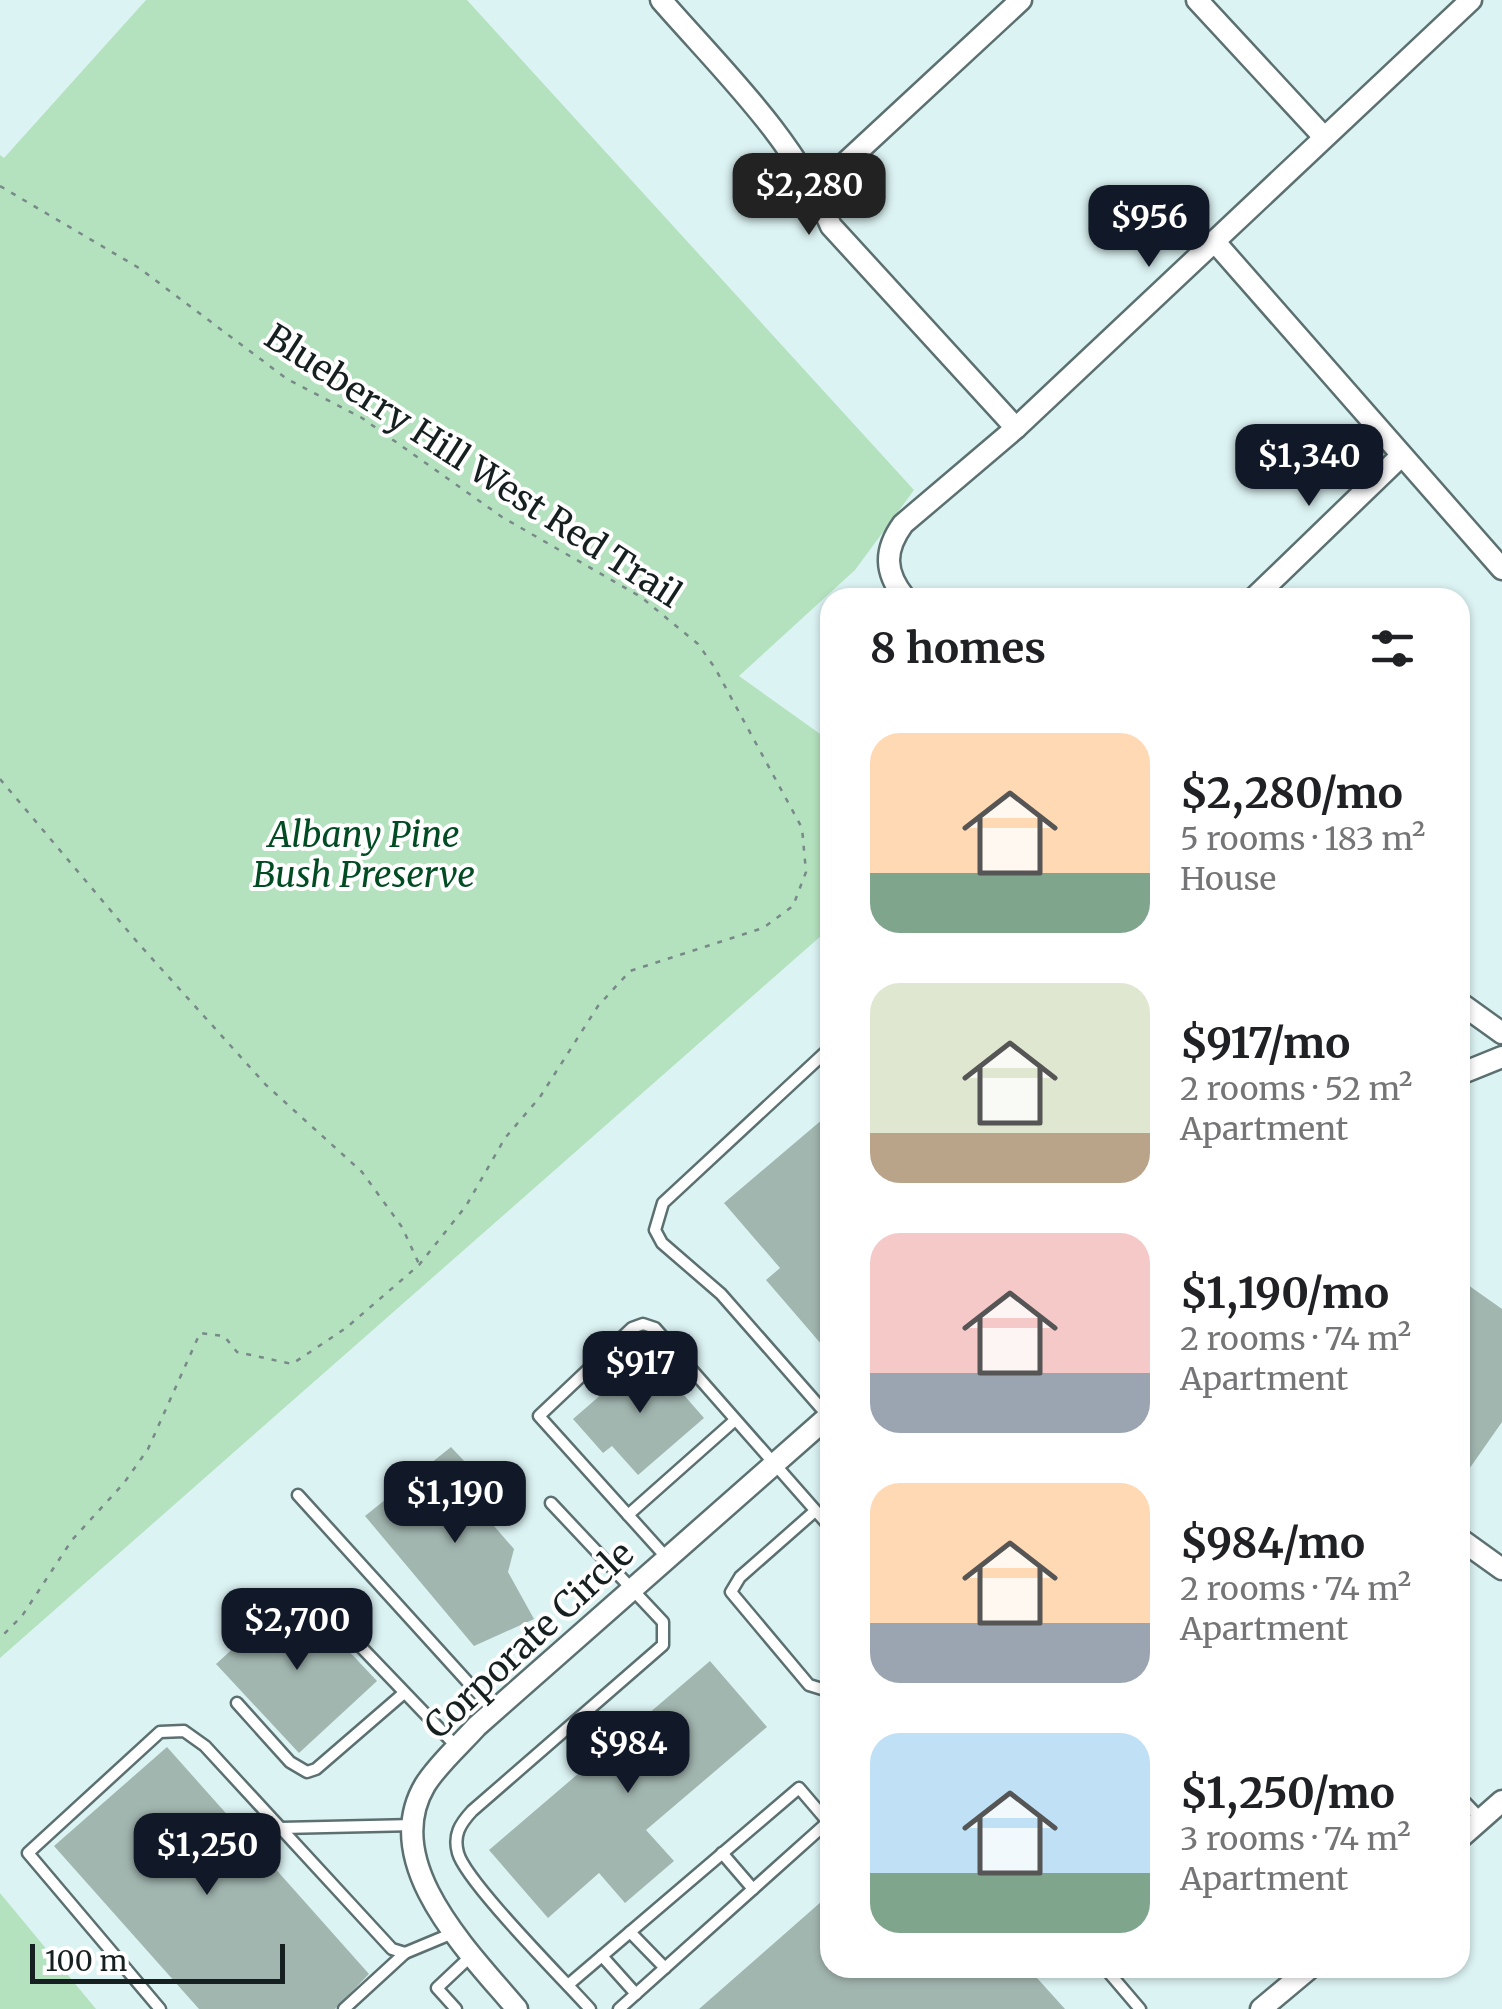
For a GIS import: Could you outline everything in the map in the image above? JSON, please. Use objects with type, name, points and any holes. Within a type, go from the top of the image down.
[{"type":"street","points":[[660,0],[783,139],[816,190],[831,226],[1016,428]]},
{"type":"street","points":[[816,190],[1021,0]]},
{"type":"street","points":[[1197,0],[1323,136]]},
{"type":"street","points":[[899,588],[888,568],[890,543],[904,524],[1016,428],[1471,0]]},
{"type":"street","points":[[1215,242],[1502,569]]},
{"type":"street","points":[[1264,588],[1400,457]]},
{"type":"street","points":[[1470,1010],[1502,1033]]},
{"type":"street","points":[[1470,1070],[1502,1058]]},
{"type":"street","name":"Corporate Circle","points":[[516,2009],[453,1933],[424,1890],[415,1852],[416,1806],[426,1784],[494,1711],[820,1424]]},
{"type":"street","points":[[1470,1546],[1500,1564]]},
{"type":"street","points":[[1470,1829],[1502,1800]]},
{"type":"street","points":[[1261,2009],[1298,1978]]},
{"type":"lane","points":[[820,1057],[663,1203],[655,1230],[662,1243],[721,1294],[820,1406]]},
{"type":"lane","points":[[666,1557],[539,1416],[632,1328],[655,1328],[820,1516]]},
{"type":"lane","points":[[628,1515],[734,1421]]},
{"type":"lane","points":[[298,1494],[494,1711]]},
{"type":"lane","points":[[551,1502],[663,1622],[663,1645],[472,1811],[456,1835],[461,1863],[590,2009]]},
{"type":"lane","points":[[814,1510],[731,1586],[731,1592],[809,1685],[820,1688]]},
{"type":"lane","points":[[339,1624],[458,1748]]},
{"type":"lane","points":[[237,1703],[290,1762],[307,1772],[316,1769],[404,1693]]},
{"type":"lane","points":[[160,2009],[28,1853],[145,1741],[173,1730],[194,1736],[378,1938],[405,1953]]},
{"type":"lane","points":[[568,1985],[799,1788],[820,1811]]},
{"type":"lane","points":[[1470,1806],[1482,1819]]},
{"type":"lane","points":[[281,1828],[416,1825]]},
{"type":"lane","points":[[620,2009],[820,1829]]},
{"type":"lane","points":[[722,1853],[753,1889]]},
{"type":"lane","points":[[630,1932],[665,1968]]},
{"type":"lane","points":[[344,2009],[405,1953],[453,1933]]},
{"type":"lane","points":[[456,2009],[437,1988],[472,1956]]},
{"type":"lane","points":[[602,1956],[636,1994]]},
{"type":"lane","points":[[1114,1978],[1140,2009]]},
{"type":"path","name":"Blueberry Hill West Red Trail","points":[[0,186],[139,268],[287,379],[362,418],[502,517],[642,597],[698,644],[716,668],[802,828],[806,872],[792,906],[763,928],[630,971],[598,1006],[540,1097],[505,1138],[466,1206],[419,1265],[346,1328],[292,1364],[238,1352],[224,1336],[200,1333],[148,1449],[72,1540],[22,1616],[0,1638]]},
{"type":"path","points":[[0,780],[138,943],[266,1084],[362,1172],[402,1227],[419,1265]]},
{"type":"green space","name":"Albany Pine Bush Preserve","points":[[146,0],[467,0],[914,490],[855,570],[835,588],[820,588],[820,602],[739,676],[820,734],[820,937],[0,1658],[0,155],[4,158]]},
{"type":"green space","points":[[0,1893],[96,2009],[0,2009]]},
{"type":"building","points":[[820,1121],[820,1343],[766,1280],[780,1268],[724,1203]]},
{"type":"building","points":[[1470,1286],[1502,1309],[1502,1422],[1470,1468]]},
{"type":"building","points":[[648,1354],[704,1418],[638,1475],[612,1446],[603,1453],[573,1419]]},
{"type":"building","points":[[451,1447],[508,1508],[494,1526],[514,1549],[508,1572],[534,1619],[474,1646],[365,1516]]},
{"type":"building","points":[[294,1593],[377,1681],[299,1753],[216,1664]]},
{"type":"building","points":[[710,1661],[767,1727],[646,1830],[674,1861],[625,1903],[599,1873],[548,1918],[489,1850]]},
{"type":"building","points":[[167,1747],[369,1974],[335,2009],[199,2009],[54,1846]]},
{"type":"building","points":[[820,1903],[820,1978],[1037,1978],[1065,2009],[699,2009]]}]
